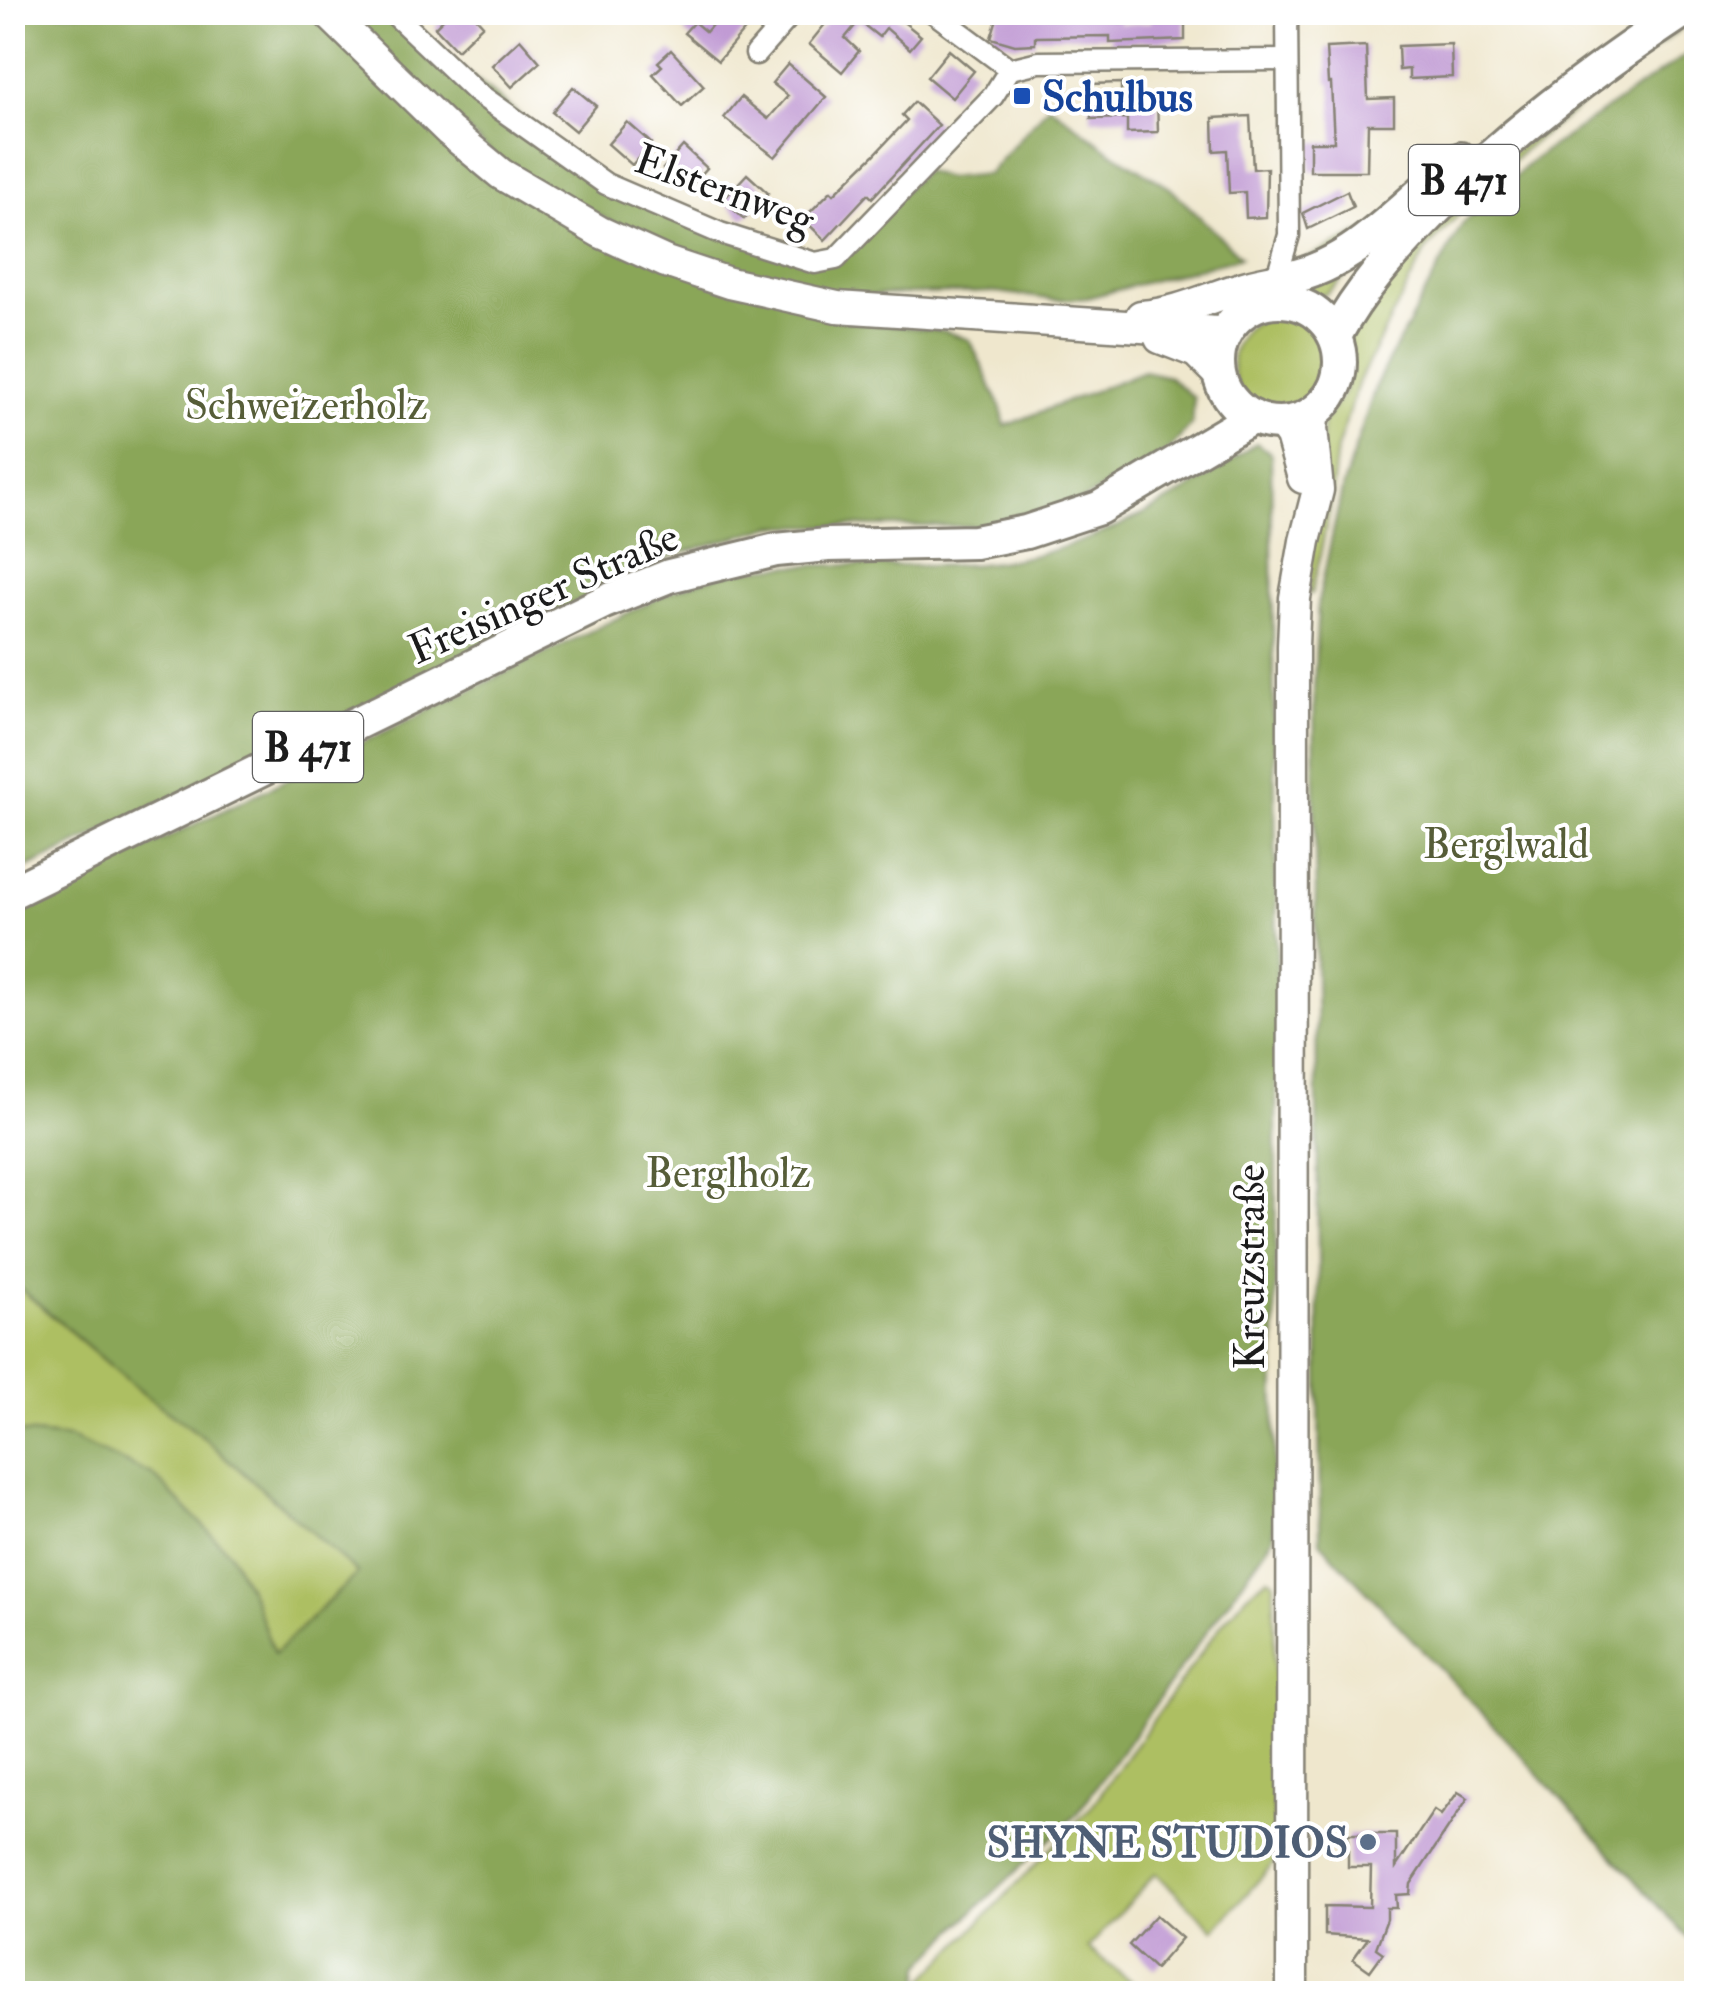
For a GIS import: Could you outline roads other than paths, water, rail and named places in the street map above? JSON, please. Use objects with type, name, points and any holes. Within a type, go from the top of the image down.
[{"type":"main road","points":[[327,12],[449,131],[501,174],[600,232],[666,262],[729,284],[838,308],[1139,329],[1227,330]]},
{"type":"main road","name":"B 471","points":[[1604,64],[1658,12]]},
{"type":"main road","name":"B 471","points":[[1310,309],[1330,301],[1406,240],[1526,124],[1604,64],[1682,12]]},
{"type":"main road","points":[[1048,321],[1164,315],[1280,268],[1312,274],[1338,262],[1480,144],[1526,124]]},
{"type":"main road","name":"B 471","points":[[1335,336],[1349,309],[1406,240]]},
{"type":"main road","points":[[1139,329],[1196,352],[1246,403],[1314,412],[1335,386],[1340,352],[1335,336],[1310,309],[1274,301],[1239,316],[1227,330],[1219,352],[1246,403]]},
{"type":"main road","name":"Freisinger Straße","points":[[12,892],[604,602],[668,576],[776,550],[975,542],[1026,532],[1098,508],[1148,482],[1192,453],[1246,403]]},
{"type":"main road","name":"Kreuzstraße","points":[[1246,403],[1290,436],[1303,476],[1305,541]]},
{"type":"main road","name":"Kreuzstraße","points":[[1292,1994],[1291,744],[1295,598],[1318,490],[1314,412]]},
{"type":"street","name":"Elsternweg","points":[[392,12],[476,92],[606,184],[720,233],[815,264],[836,259],[993,96],[1010,69]]},
{"type":"street","points":[[756,54],[793,12]]},
{"type":"street","points":[[932,12],[1010,69],[1039,62],[1286,60]]},
{"type":"street","points":[[1280,268],[1289,235],[1286,12]]},
{"type":"waterway","points":[[12,15],[16,12]]},
{"type":"place","name":"Schulbus","points":[[1022,96]]},
{"type":"place","name":"SHYNE STUDIOS","points":[[1368,1842]]},
{"type":"park label","name":"Schweizerholz","points":[[306,404]]},
{"type":"park label","name":"Berglwald","points":[[1506,843]]},
{"type":"park label","name":"Berglholz","points":[[728,1172]]}]
